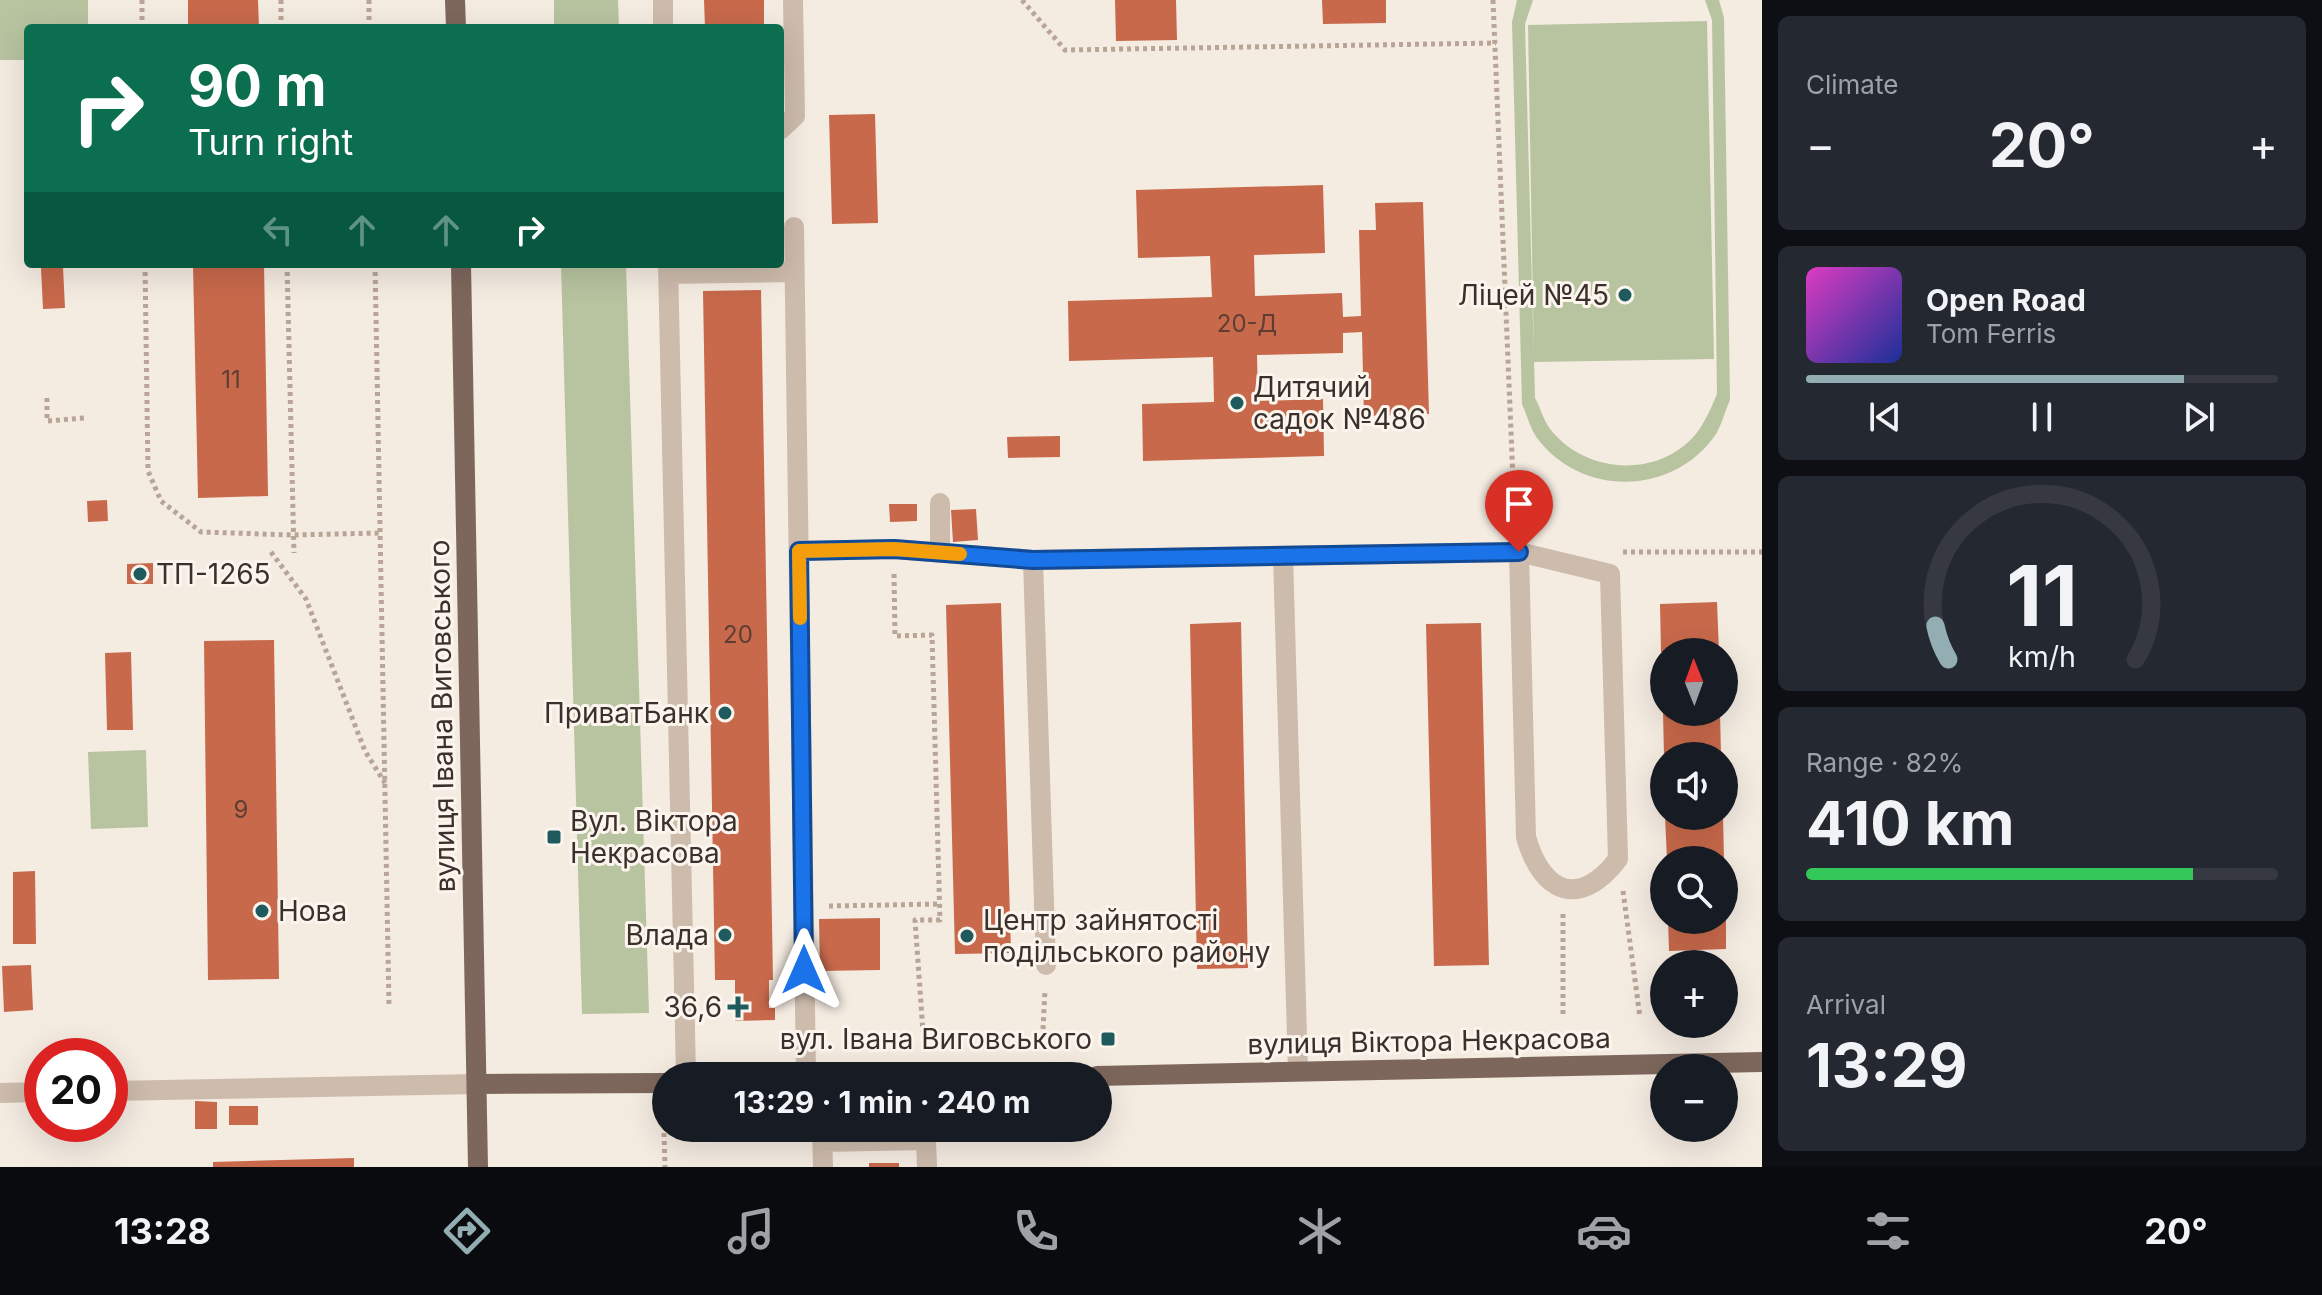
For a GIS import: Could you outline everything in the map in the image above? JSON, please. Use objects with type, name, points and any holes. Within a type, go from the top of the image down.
[{"type":"main road","points":[[455,0],[456,24]]},
{"type":"main road","name":"вулиця Івана Виговського","points":[[461,268],[478,1167]]},
{"type":"main road","name":"вулиця Віктора Некрасова","points":[[1112,1076],[1762,1062]]},
{"type":"main road","points":[[478,1084],[652,1083]]},
{"type":"street","points":[[663,0],[663,24]]},
{"type":"street","points":[[784,126],[795,116],[793,0]]},
{"type":"street","points":[[794,227],[806,1062]]},
{"type":"street","points":[[686,1062],[668,269],[794,272]]},
{"type":"street","points":[[940,503],[940,553]]},
{"type":"street","points":[[799,551],[894,549],[1033,560],[1519,552],[1610,574],[1618,859],[1601,882],[1563,889],[1543,876],[1532,860],[1526,837],[1519,552]]},
{"type":"street","points":[[1283,556],[1298,1071]]},
{"type":"street","points":[[1033,560],[1046,965]]},
{"type":"street","points":[[128,1091],[478,1084]]},
{"type":"street","points":[[0,1093],[24,1092]]},
{"type":"street","points":[[822,1142],[823,1167]]},
{"type":"street","points":[[926,1142],[927,1167]]},
{"type":"path","points":[[142,0],[142,24]]},
{"type":"path","points":[[281,0],[281,24]]},
{"type":"path","points":[[369,0],[369,24]]},
{"type":"path","points":[[1022,0],[1065,50],[1496,43]]},
{"type":"path","points":[[1493,0],[1514,504],[1520,524],[1519,552]]},
{"type":"path","points":[[145,268],[148,471],[161,501],[201,532],[293,535],[381,533]]},
{"type":"path","points":[[287,268],[294,553]]},
{"type":"path","points":[[375,268],[389,1006]]},
{"type":"path","points":[[47,398],[47,421],[84,418]]},
{"type":"path","points":[[894,549],[895,636],[932,635],[940,920],[915,920],[923,1032]]},
{"type":"path","points":[[271,552],[306,599],[365,751],[386,784]]},
{"type":"path","points":[[1610,552],[1762,552]]},
{"type":"path","points":[[1618,859],[1640,1017]]},
{"type":"path","points":[[1563,889],[1563,1018]]},
{"type":"path","points":[[804,906],[940,904]]},
{"type":"path","points":[[1043,1029],[1046,965]]},
{"type":"path","points":[[664,1142],[665,1167]]},
{"type":"green space","points":[[0,0],[88,0],[88,24],[24,24],[24,60],[0,60]]},
{"type":"green space","points":[[554,0],[618,0],[619,24],[554,24]]},
{"type":"green space","points":[[1517,0],[1533,0],[1525,24],[1535,398],[1548,426],[1576,452],[1594,460],[1632,465],[1669,456],[1691,440],[1708,415],[1717,394],[1712,20],[1705,0],[1719,0],[1724,18],[1730,400],[1716,434],[1698,454],[1677,469],[1653,478],[1628,482],[1602,479],[1578,471],[1556,458],[1537,438],[1522,404],[1512,22]]},
{"type":"green space","points":[[1707,21],[1714,359],[1534,362],[1528,25]]},
{"type":"green space","points":[[561,268],[626,268],[649,1013],[582,1014]]},
{"type":"green space","points":[[146,750],[148,827],[91,829],[88,752]]},
{"type":"building","points":[[188,0],[258,0],[259,24],[188,24]]},
{"type":"building","points":[[704,0],[764,0],[764,24],[705,24]]},
{"type":"building","points":[[1115,0],[1176,0],[1177,40],[1116,41]]},
{"type":"building","points":[[1322,0],[1386,0],[1386,23],[1323,24]]},
{"type":"building","points":[[875,114],[878,223],[832,224],[829,115]]},
{"type":"building","points":[[1323,185],[1325,253],[1254,255],[1255,296],[1342,293],[1343,317],[1361,316],[1359,230],[1376,230],[1375,203],[1423,202],[1429,414],[1364,416],[1362,332],[1343,333],[1343,353],[1257,355],[1258,401],[1323,399],[1324,456],[1143,461],[1142,404],[1214,402],[1213,357],[1069,361],[1068,301],[1212,297],[1210,256],[1138,258],[1136,190]]},
{"type":"building","points":[[41,268],[63,268],[65,308],[43,309]]},
{"type":"building","points":[[193,268],[264,268],[268,496],[198,498]]},
{"type":"building","points":[[761,290],[773,980],[769,980],[769,1008],[775,1008],[775,1020],[735,1021],[735,980],[715,980],[703,291]]},
{"type":"building","points":[[1060,436],[1060,457],[1008,458],[1007,437]]},
{"type":"building","points":[[107,500],[108,521],[88,522],[87,501]]},
{"type":"building","points":[[889,504],[917,504],[917,521],[890,522]]},
{"type":"building","points":[[976,509],[978,540],[953,542],[951,510]]},
{"type":"building","name":"ТП-1265","points":[[153,563],[153,584],[127,584],[127,564]]},
{"type":"building","points":[[1717,602],[1718,638],[1661,638],[1660,604]]},
{"type":"building","points":[[1001,603],[1011,953],[955,954],[946,605]]},
{"type":"building","points":[[1241,622],[1248,968],[1197,969],[1190,624]]},
{"type":"building","points":[[1481,623],[1489,965],[1434,966],[1426,624]]},
{"type":"building","points":[[274,640],[279,979],[208,980],[204,641]]},
{"type":"building","points":[[131,652],[133,730],[107,730],[105,653]]},
{"type":"building","points":[[1663,726],[1720,726],[1721,742],[1664,742]]},
{"type":"building","points":[[1666,830],[1723,830],[1724,846],[1666,846]]},
{"type":"building","points":[[35,871],[36,944],[13,944],[13,872]]},
{"type":"building","points":[[880,918],[880,970],[820,971],[819,919]]},
{"type":"building","points":[[1668,934],[1726,934],[1726,949],[1669,950]]},
{"type":"building","points":[[31,965],[33,1010],[4,1012],[2,966]]},
{"type":"building","points":[[195,1101],[217,1102],[217,1129],[195,1129]]},
{"type":"building","points":[[229,1106],[258,1106],[258,1125],[229,1125]]},
{"type":"building","points":[[354,1158],[354,1167],[213,1167],[213,1162]]},
{"type":"building","points":[[869,1163],[899,1163],[899,1167],[869,1167]]},
{"type":"slow traffic","points":[[800,618],[799,551],[894,549],[960,554]]},
{"type":"place","name":"Ліцей №45","points":[[1625,295]]},
{"type":"place","name":"Дитячий садок №486","points":[[1237,403]]},
{"type":"place","name":"ТП-1265","points":[[140,574]]},
{"type":"place","name":"ПриватБанк","points":[[725,713]]},
{"type":"place","name":"Вул. Віктора Некрасова","points":[[554,837]]},
{"type":"place","name":"Нова","points":[[262,911]]},
{"type":"place","name":"Влада","points":[[725,935]]},
{"type":"place","name":"Центр зайнятості подільського району","points":[[967,936]]},
{"type":"place","name":"36,6","points":[[738,1007]]},
{"type":"place","name":"вул. Івана Виговського","points":[[1108,1039]]},
{"type":"route","points":[[804,970],[799,551],[894,549],[1033,560],[1519,552]]}]
